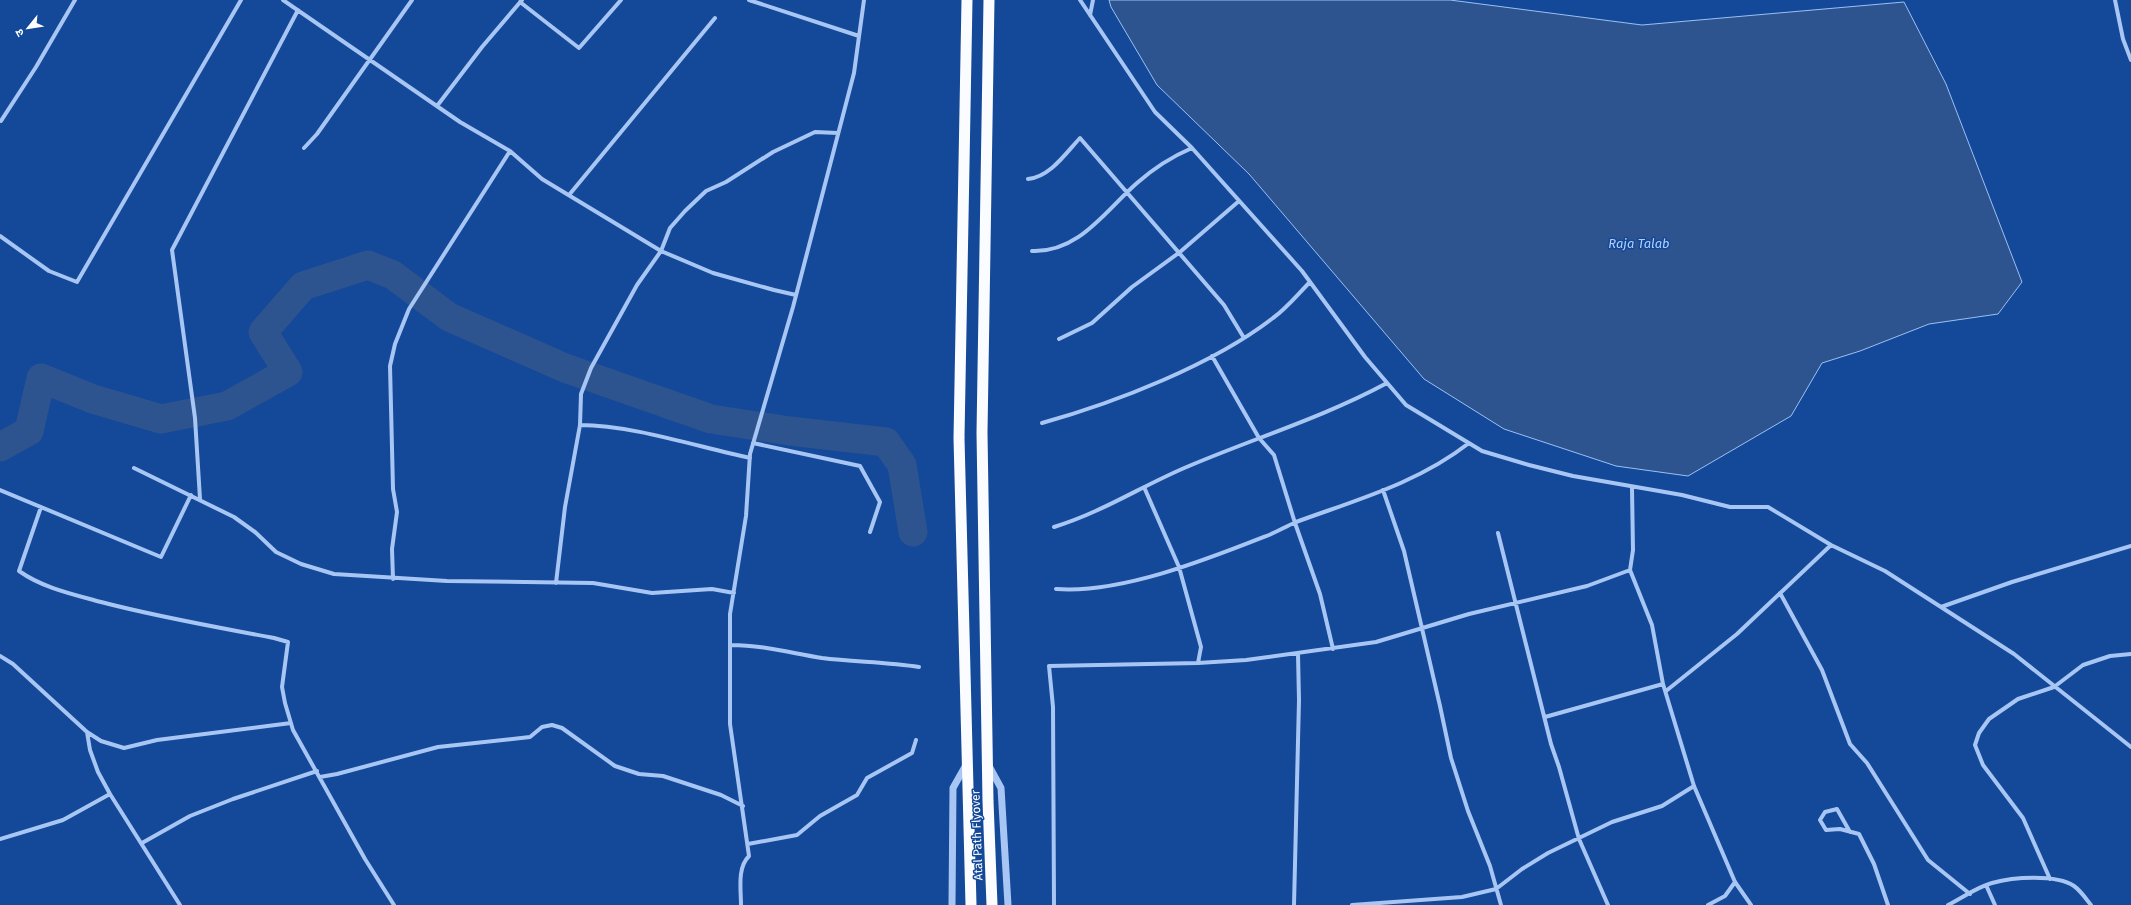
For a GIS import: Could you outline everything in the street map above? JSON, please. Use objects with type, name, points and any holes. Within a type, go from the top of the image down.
[{"type":"highway","name":"Atal Path Flyover","points":[[967,0],[959,438],[966,766],[971,905]]},
{"type":"highway","name":"Atal Path Flyover","points":[[989,0],[982,510],[988,801],[992,905]]},
{"type":"street","points":[[1,121],[36,67],[75,0]]},
{"type":"street","points":[[0,236],[49,271],[77,282],[241,0]]},
{"type":"street","points":[[283,0],[460,122],[510,151],[542,179],[661,251],[713,272],[796,295]]},
{"type":"street","points":[[304,148],[317,134],[412,0]]},
{"type":"street","points":[[437,106],[482,47],[521,1],[579,48],[621,0]]},
{"type":"street","points":[[749,0],[859,36]]},
{"type":"street","points":[[741,905],[741,870],[743,862],[749,856],[730,724],[730,614],[746,516],[750,458],[796,295],[854,73],[864,0]]},
{"type":"street","points":[[964,0],[967,52]]},
{"type":"street","points":[[988,55],[992,0]]},
{"type":"street","points":[[1080,0],[1155,112],[1192,148],[1310,282],[1364,357],[1406,405],[1482,451],[1529,465],[1632,488],[1682,495],[1730,508],[1768,507],[1831,545],[1885,571],[2014,654],[2131,747]]},
{"type":"street","points":[[1090,16],[1092,0]]},
{"type":"street","points":[[2116,0],[2123,39],[2131,60]]},
{"type":"street","points":[[200,499],[195,418],[172,250],[298,10]]},
{"type":"street","points":[[569,195],[715,18]]},
{"type":"street","points":[[556,583],[565,507],[580,425],[581,394],[591,368],[637,285],[661,251],[670,228],[706,191],[726,182],[773,152],[815,132],[838,133]]},
{"type":"street","points":[[1028,179],[1037,178],[1048,171],[1080,138],[1180,252],[1224,305],[1244,338]]},
{"type":"street","points":[[1032,251],[1046,251],[1068,244],[1095,225],[1127,192],[1169,158],[1192,148]]},
{"type":"street","points":[[393,579],[392,549],[397,512],[393,489],[390,366],[395,344],[409,309],[510,151]]},
{"type":"street","points":[[1059,339],[1092,322],[1132,287],[1180,252],[1239,201]]},
{"type":"street","points":[[1042,423],[1078,413],[1156,382],[1212,356],[1244,338],[1274,318],[1310,282]]},
{"type":"street","points":[[1212,356],[1259,438],[1274,455],[1295,523],[1320,594],[1333,649]]},
{"type":"street","points":[[1054,527],[1085,517],[1168,475],[1350,403],[1387,383]]},
{"type":"street","points":[[580,425],[597,425],[624,430],[750,458]]},
{"type":"street","points":[[754,443],[860,466],[880,502],[870,532]]},
{"type":"street","points":[[1056,589],[1071,590],[1135,581],[1270,535],[1295,523],[1416,477],[1451,457],[1469,443]]},
{"type":"street","points":[[134,468],[192,495],[234,517],[255,532],[276,552],[301,564],[334,574],[393,579],[593,583],[652,593],[712,589],[734,593]]},
{"type":"street","points":[[1144,487],[1179,567],[1201,647],[1198,663]]},
{"type":"street","points":[[1632,488],[1634,550],[1630,570],[1652,625],[1663,684],[1694,786],[1735,882],[1752,905]]},
{"type":"street","points":[[0,490],[161,557],[192,495]]},
{"type":"street","points":[[1383,490],[1404,551],[1440,706],[1450,758],[1468,811],[1490,866],[1501,905]]},
{"type":"street","points":[[41,507],[19,571],[30,579],[71,594],[164,618],[274,638],[288,642],[282,687],[291,723],[365,859],[394,905]]},
{"type":"street","points":[[1498,533],[1551,744],[1579,839],[1608,905]]},
{"type":"street","points":[[1666,691],[1736,634],[1831,545]]},
{"type":"street","points":[[1941,608],[2012,582],[2131,546]]},
{"type":"street","points":[[1054,905],[1053,707],[1049,666],[1198,663],[1298,654],[1376,642],[1421,628],[1587,586],[1630,570]]},
{"type":"street","points":[[1780,593],[1822,670],[1850,744],[1867,763],[1928,860],[1970,894]]},
{"type":"street","points":[[731,645],[751,645],[823,658],[880,661],[919,667]]},
{"type":"street","points":[[1294,905],[1299,700],[1298,654]]},
{"type":"street","points":[[2050,879],[2023,818],[1983,765],[1975,745],[1979,733],[1989,719],[2018,700],[2054,687],[2083,665],[2110,656],[2131,654]]},
{"type":"street","points":[[0,656],[13,664],[87,732],[101,741],[124,748],[157,740],[291,723]]},
{"type":"street","points":[[1545,717],[1663,684]]},
{"type":"street","points":[[320,777],[337,774],[438,747],[530,737],[542,727],[552,725],[562,728],[615,766],[639,774],[662,776],[721,795],[743,806]]},
{"type":"street","points":[[87,732],[90,750],[98,772],[110,794],[180,905]]},
{"type":"street","points":[[748,844],[797,835],[820,816],[857,795],[867,778],[912,752],[916,740]]},
{"type":"street","points":[[988,764],[1001,788],[1008,905]]},
{"type":"street","points":[[952,905],[953,788],[966,766]]},
{"type":"street","points":[[142,843],[190,816],[233,799],[316,771]]},
{"type":"street","points":[[1352,905],[1462,897],[1496,889],[1535,861],[1612,822],[1662,806],[1694,786]]},
{"type":"street","points":[[0,839],[63,820],[110,794]]},
{"type":"street","points":[[1850,832],[1837,809],[1825,812],[1820,820],[1826,830],[1840,829],[1850,832],[1859,834],[1874,864],[1888,905]]},
{"type":"street","points":[[1948,905],[1986,885],[2021,879],[2050,879],[2068,883],[2075,887],[2091,905]]},
{"type":"street","points":[[1708,905],[1725,896],[1735,882]]},
{"type":"street","points":[[1986,885],[1995,905]]},
{"type":"water","name":"Raja Talab","points":[[1109,0],[1450,0],[1642,25],[1904,2],[1946,84],[2022,282],[1998,314],[1929,324],[1860,351],[1822,363],[1791,416],[1688,476],[1616,466],[1504,429],[1424,379],[1249,174],[1157,85],[1111,7]]},
{"type":"waterway","points":[[0,447],[29,431],[41,378],[93,399],[161,419],[227,406],[288,372],[263,332],[303,286],[368,265],[393,275],[449,317],[565,368],[711,419],[790,431],[886,442],[902,465],[913,532]]}]
